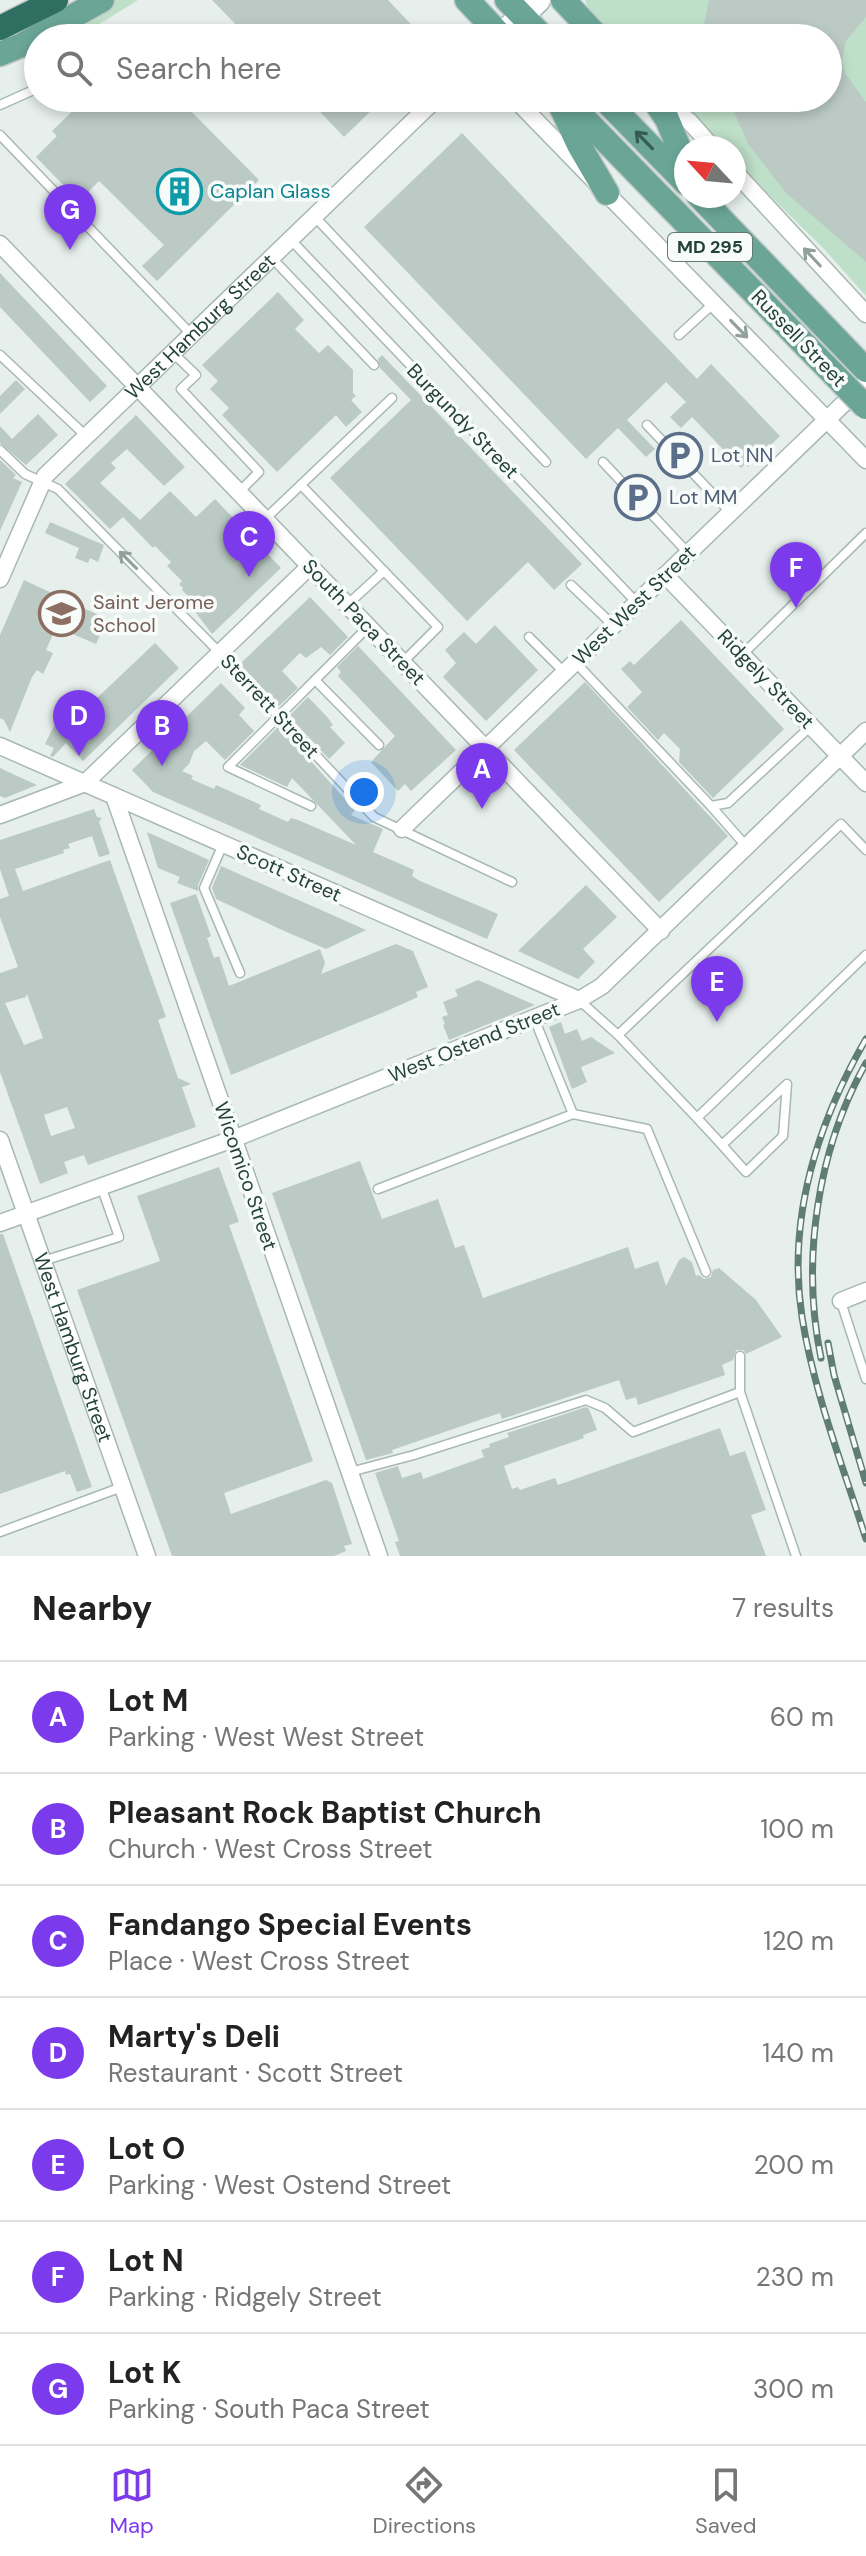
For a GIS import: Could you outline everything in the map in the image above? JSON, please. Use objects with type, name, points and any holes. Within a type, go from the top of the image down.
[{"type":"highway","points":[[0,28],[56,0]]},
{"type":"main road","points":[[59,24],[102,0]]},
{"type":"main road","points":[[467,0],[489,24]]},
{"type":"main road","points":[[563,0],[586,24]]},
{"type":"main road","points":[[522,5],[535,24]]},
{"type":"main road","points":[[0,54],[24,44]]},
{"type":"main road","points":[[564,112],[607,193]]},
{"type":"main road","name":"Russell Street","points":[[578,112],[866,407]]},
{"type":"main road","points":[[617,112],[674,171]]},
{"type":"main road","points":[[662,112],[674,136]]},
{"type":"main road","name":"Russell Street","points":[[711,208],[866,370]]},
{"type":"street","points":[[510,24],[522,5]]},
{"type":"street","name":"West Hamburg Street","points":[[0,579],[45,476],[422,112]]},
{"type":"street","points":[[528,112],[866,460]]},
{"type":"street","points":[[678,112],[702,136]]},
{"type":"street","points":[[746,184],[866,314]]},
{"type":"street","name":"South Paca Street","points":[[0,244],[661,931]]},
{"type":"street","name":"West West Street","points":[[402,829],[866,382]]},
{"type":"street","points":[[0,815],[85,783],[310,566]]},
{"type":"street","name":"Ridgely Street","points":[[665,575],[866,783]]},
{"type":"street","name":"West Ostend Street","points":[[0,1223],[233,1139],[579,1000],[602,986],[661,931],[866,731]]},
{"type":"street","name":"Scott Street","points":[[0,746],[579,1000]]},
{"type":"street","name":"Wicomico Street","points":[[114,796],[379,1556]]},
{"type":"street","name":"West Hamburg Street","points":[[0,1140],[147,1556]]},
{"type":"street","points":[[841,1301],[865,1294]]},
{"type":"lane","points":[[0,105],[24,94]]},
{"type":"lane","points":[[0,135],[191,335]]},
{"type":"lane","points":[[314,216],[546,462]]},
{"type":"lane","name":"Burgundy Street","points":[[290,239],[637,603]]},
{"type":"lane","points":[[272,257],[374,365]]},
{"type":"lane","points":[[679,335],[714,303]]},
{"type":"lane","points":[[173,353],[196,375],[181,389],[259,472],[239,492]]},
{"type":"lane","points":[[0,355],[86,437]]},
{"type":"lane","points":[[265,520],[392,398]]},
{"type":"lane","points":[[647,425],[730,513]]},
{"type":"lane","name":"Sterrett Street","points":[[0,450],[25,474],[58,489],[220,653],[374,817],[512,882]]},
{"type":"lane","points":[[603,462],[688,554]]},
{"type":"lane","points":[[301,485],[438,627],[403,663]]},
{"type":"lane","points":[[742,655],[866,533]]},
{"type":"lane","points":[[347,605],[384,571]]},
{"type":"lane","points":[[571,585],[613,625]]},
{"type":"lane","points":[[311,806],[228,767],[368,627]]},
{"type":"lane","points":[[529,637],[570,668],[711,806],[746,846]]},
{"type":"lane","points":[[315,680],[379,745]]},
{"type":"lane","points":[[711,806],[728,803],[811,726]]},
{"type":"lane","points":[[618,1035],[841,824],[865,847]]},
{"type":"lane","points":[[223,844],[204,888],[240,973]]},
{"type":"lane","points":[[697,1118],[866,955]]},
{"type":"lane","points":[[579,1000],[618,1035],[746,1172],[783,1136],[787,1084],[722,1145]]},
{"type":"lane","points":[[534,1018],[573,1114]]},
{"type":"lane","points":[[378,1189],[573,1114],[647,1129],[706,1272]]},
{"type":"lane","points":[[43,1261],[119,1237],[101,1186]]},
{"type":"lane","points":[[841,1301],[866,1379]]},
{"type":"lane","points":[[740,1356],[740,1392],[796,1556]]},
{"type":"lane","points":[[350,1472],[586,1400],[605,1408],[633,1432],[740,1392]]},
{"type":"lane","points":[[0,1532],[123,1486]]},
{"type":"green space","points":[[115,0],[138,0],[99,24],[77,24]]},
{"type":"green space","points":[[585,0],[866,0],[866,296],[825,250],[746,172],[746,136],[711,136],[688,112],[842,112],[842,24],[603,24],[588,8]]},
{"type":"building","points":[[212,0],[388,0],[411,24],[235,24]]},
{"type":"building","points":[[709,0],[866,0],[866,17],[846,41],[842,61],[842,24],[704,24]]},
{"type":"building","points":[[842,61],[845,73],[866,102],[866,262],[786,193],[748,144],[734,112],[842,112]]},
{"type":"building","name":"Caplan Glass","points":[[72,112],[192,112],[259,180],[157,281],[142,266],[164,245],[99,181],[79,201],[36,157],[57,136],[52,131]]},
{"type":"building","points":[[320,112],[370,112],[344,137]]},
{"type":"building","points":[[462,133],[697,379],[711,364],[780,436],[748,467],[745,464],[741,468],[692,417],[681,428],[670,417],[686,402],[666,382],[627,420],[655,449],[646,457],[618,428],[586,459],[364,227]]},
{"type":"building","points":[[0,273],[107,386],[90,402],[0,307]]},
{"type":"building","points":[[278,292],[304,320],[295,329],[319,353],[328,345],[353,370],[353,393],[356,396],[351,400],[362,412],[346,427],[336,415],[277,472],[222,415],[229,408],[210,389],[218,381],[202,365]]},
{"type":"building","points":[[382,355],[582,564],[554,590],[528,562],[467,621],[330,478],[411,400],[380,368],[378,359]]},
{"type":"building","points":[[16,380],[25,389],[0,414],[0,396]]},
{"type":"building","points":[[38,414],[58,435],[26,465],[0,443],[0,426],[12,439]]},
{"type":"building","points":[[136,415],[185,467],[164,486],[127,449],[111,463],[116,468],[100,483],[140,520],[170,491],[196,517],[215,499],[281,568],[212,634],[193,609],[197,605],[182,590],[179,584],[182,581],[167,566],[171,562],[123,517],[110,529],[65,484]]},
{"type":"building","points":[[0,460],[16,475],[13,478],[22,482],[0,531]]},
{"type":"building","points":[[50,522],[104,545],[98,562],[90,558],[88,563],[75,558],[79,548],[45,533]]},
{"type":"building","points":[[24,580],[107,619],[96,644],[56,627],[46,650],[53,653],[43,674],[37,670],[32,677],[10,732],[0,718],[0,635]]},
{"type":"building","points":[[310,597],[348,637],[330,655],[321,647],[306,658],[300,653],[282,671],[298,688],[279,706],[240,664]]},
{"type":"building","points":[[681,620],[784,729],[713,798],[679,762],[680,749],[664,733],[658,740],[627,707],[642,692],[621,669],[630,661],[634,665]]},
{"type":"building","points":[[495,625],[538,670],[486,721],[443,677],[456,663],[445,650],[464,632],[476,644]]},
{"type":"building","points":[[155,643],[179,668],[83,761],[66,743],[53,757],[50,756],[54,748],[45,744],[54,726],[68,730],[78,716]]},
{"type":"building","points":[[358,646],[456,750],[411,791],[405,784],[398,791],[371,762],[395,736],[338,676],[341,672],[337,667]]},
{"type":"building","points":[[585,682],[728,836],[659,902],[514,750]]},
{"type":"building","points":[[221,683],[245,708],[239,715],[254,731],[225,760],[206,741],[194,751],[189,764],[182,771],[193,776],[191,779],[214,789],[216,785],[261,805],[259,809],[288,822],[291,818],[298,820],[356,845],[292,778],[287,787],[240,765],[279,726],[355,810],[351,815],[383,829],[373,852],[414,870],[412,876],[420,881],[498,914],[487,939],[153,792],[132,770]]},
{"type":"building","points":[[308,697],[328,718],[333,725],[330,727],[345,743],[329,759],[289,716]]},
{"type":"building","points":[[0,768],[37,785],[5,798],[0,796]]},
{"type":"building","points":[[94,809],[97,817],[102,818],[99,822],[110,854],[99,857],[92,836],[68,844],[70,848],[63,850],[64,853],[15,869],[23,891],[110,860],[166,1017],[158,1020],[178,1078],[191,1084],[182,1087],[196,1127],[88,1165],[84,1155],[64,1162],[68,1173],[40,1184],[0,1072],[0,973],[18,967],[0,917],[0,899],[9,896],[0,869],[0,840]],"holes":[[[27,994],[43,1038],[24,1045],[5,1003]],[[67,1107],[75,1128],[51,1136],[44,1115]]]},
{"type":"building","points":[[147,832],[209,860],[198,891],[177,883],[180,877],[158,868]]},
{"type":"building","points":[[221,866],[366,930],[326,949],[282,930],[216,899],[212,888]]},
{"type":"building","points":[[586,885],[617,917],[583,949],[595,962],[578,979],[518,951]]},
{"type":"building","points":[[196,894],[211,936],[207,938],[214,958],[219,956],[229,986],[320,949],[325,963],[321,974],[396,944],[413,951],[428,987],[416,992],[418,997],[389,1010],[231,1075],[170,903]]},
{"type":"building","points":[[478,980],[535,1005],[449,1040],[443,1025],[442,1017],[448,1015],[443,1002],[458,996],[455,990]]},
{"type":"building","points":[[561,1022],[565,1034],[577,1029],[582,1041],[591,1037],[615,1053],[581,1067],[587,1082],[572,1089],[549,1027]]},
{"type":"building","points":[[360,1161],[382,1219],[438,1199],[455,1248],[464,1245],[483,1298],[628,1247],[635,1269],[658,1261],[666,1286],[679,1260],[684,1257],[692,1262],[696,1276],[704,1279],[711,1277],[713,1270],[719,1268],[756,1300],[782,1337],[746,1354],[743,1350],[736,1350],[733,1360],[722,1365],[725,1375],[638,1405],[636,1397],[626,1400],[619,1380],[502,1419],[500,1413],[366,1460],[272,1193]]},
{"type":"building","points":[[219,1167],[239,1222],[229,1225],[313,1461],[224,1493],[231,1514],[326,1480],[332,1483],[352,1544],[344,1546],[346,1551],[334,1556],[172,1556],[77,1290],[160,1261],[137,1196]]},
{"type":"building","points":[[0,1234],[3,1234],[92,1487],[77,1492],[70,1474],[66,1475],[65,1471],[0,1494]]},
{"type":"building","points":[[586,1407],[597,1430],[583,1435],[584,1438],[504,1466],[512,1489],[518,1487],[520,1490],[555,1478],[558,1485],[720,1428],[730,1456],[745,1451],[766,1510],[751,1515],[766,1556],[400,1556],[395,1542],[399,1541],[375,1473],[398,1466],[402,1478],[421,1472],[423,1479],[484,1457],[481,1450],[509,1437],[507,1433]]},
{"type":"railway","points":[[866,1039],[833,1105],[810,1173],[803,1208],[798,1280],[814,1373],[866,1539]]},
{"type":"railway","points":[[821,1358],[813,1283],[818,1207],[835,1132],[866,1063]]},
{"type":"railway","points":[[828,1343],[834,1375],[866,1483]]},
{"type":"place","name":"Caplan Glass","points":[[179,191]]},
{"type":"place","name":"Lot K","points":[[70,250]]},
{"type":"place","name":"Lot NN","points":[[680,455]]},
{"type":"place","name":"Lot MM","points":[[638,497]]},
{"type":"place","name":"Fandango Special Events","points":[[249,577]]},
{"type":"place","name":"Lot N","points":[[796,608]]},
{"type":"place","name":"Saint Jerome School","points":[[62,614]]},
{"type":"place","name":"Marty's Deli","points":[[79,756]]},
{"type":"place","name":"Pleasant Rock Baptist Church","points":[[162,766]]},
{"type":"place","name":"Lot M","points":[[482,809]]},
{"type":"place","name":"Lot O","points":[[717,1022]]}]
